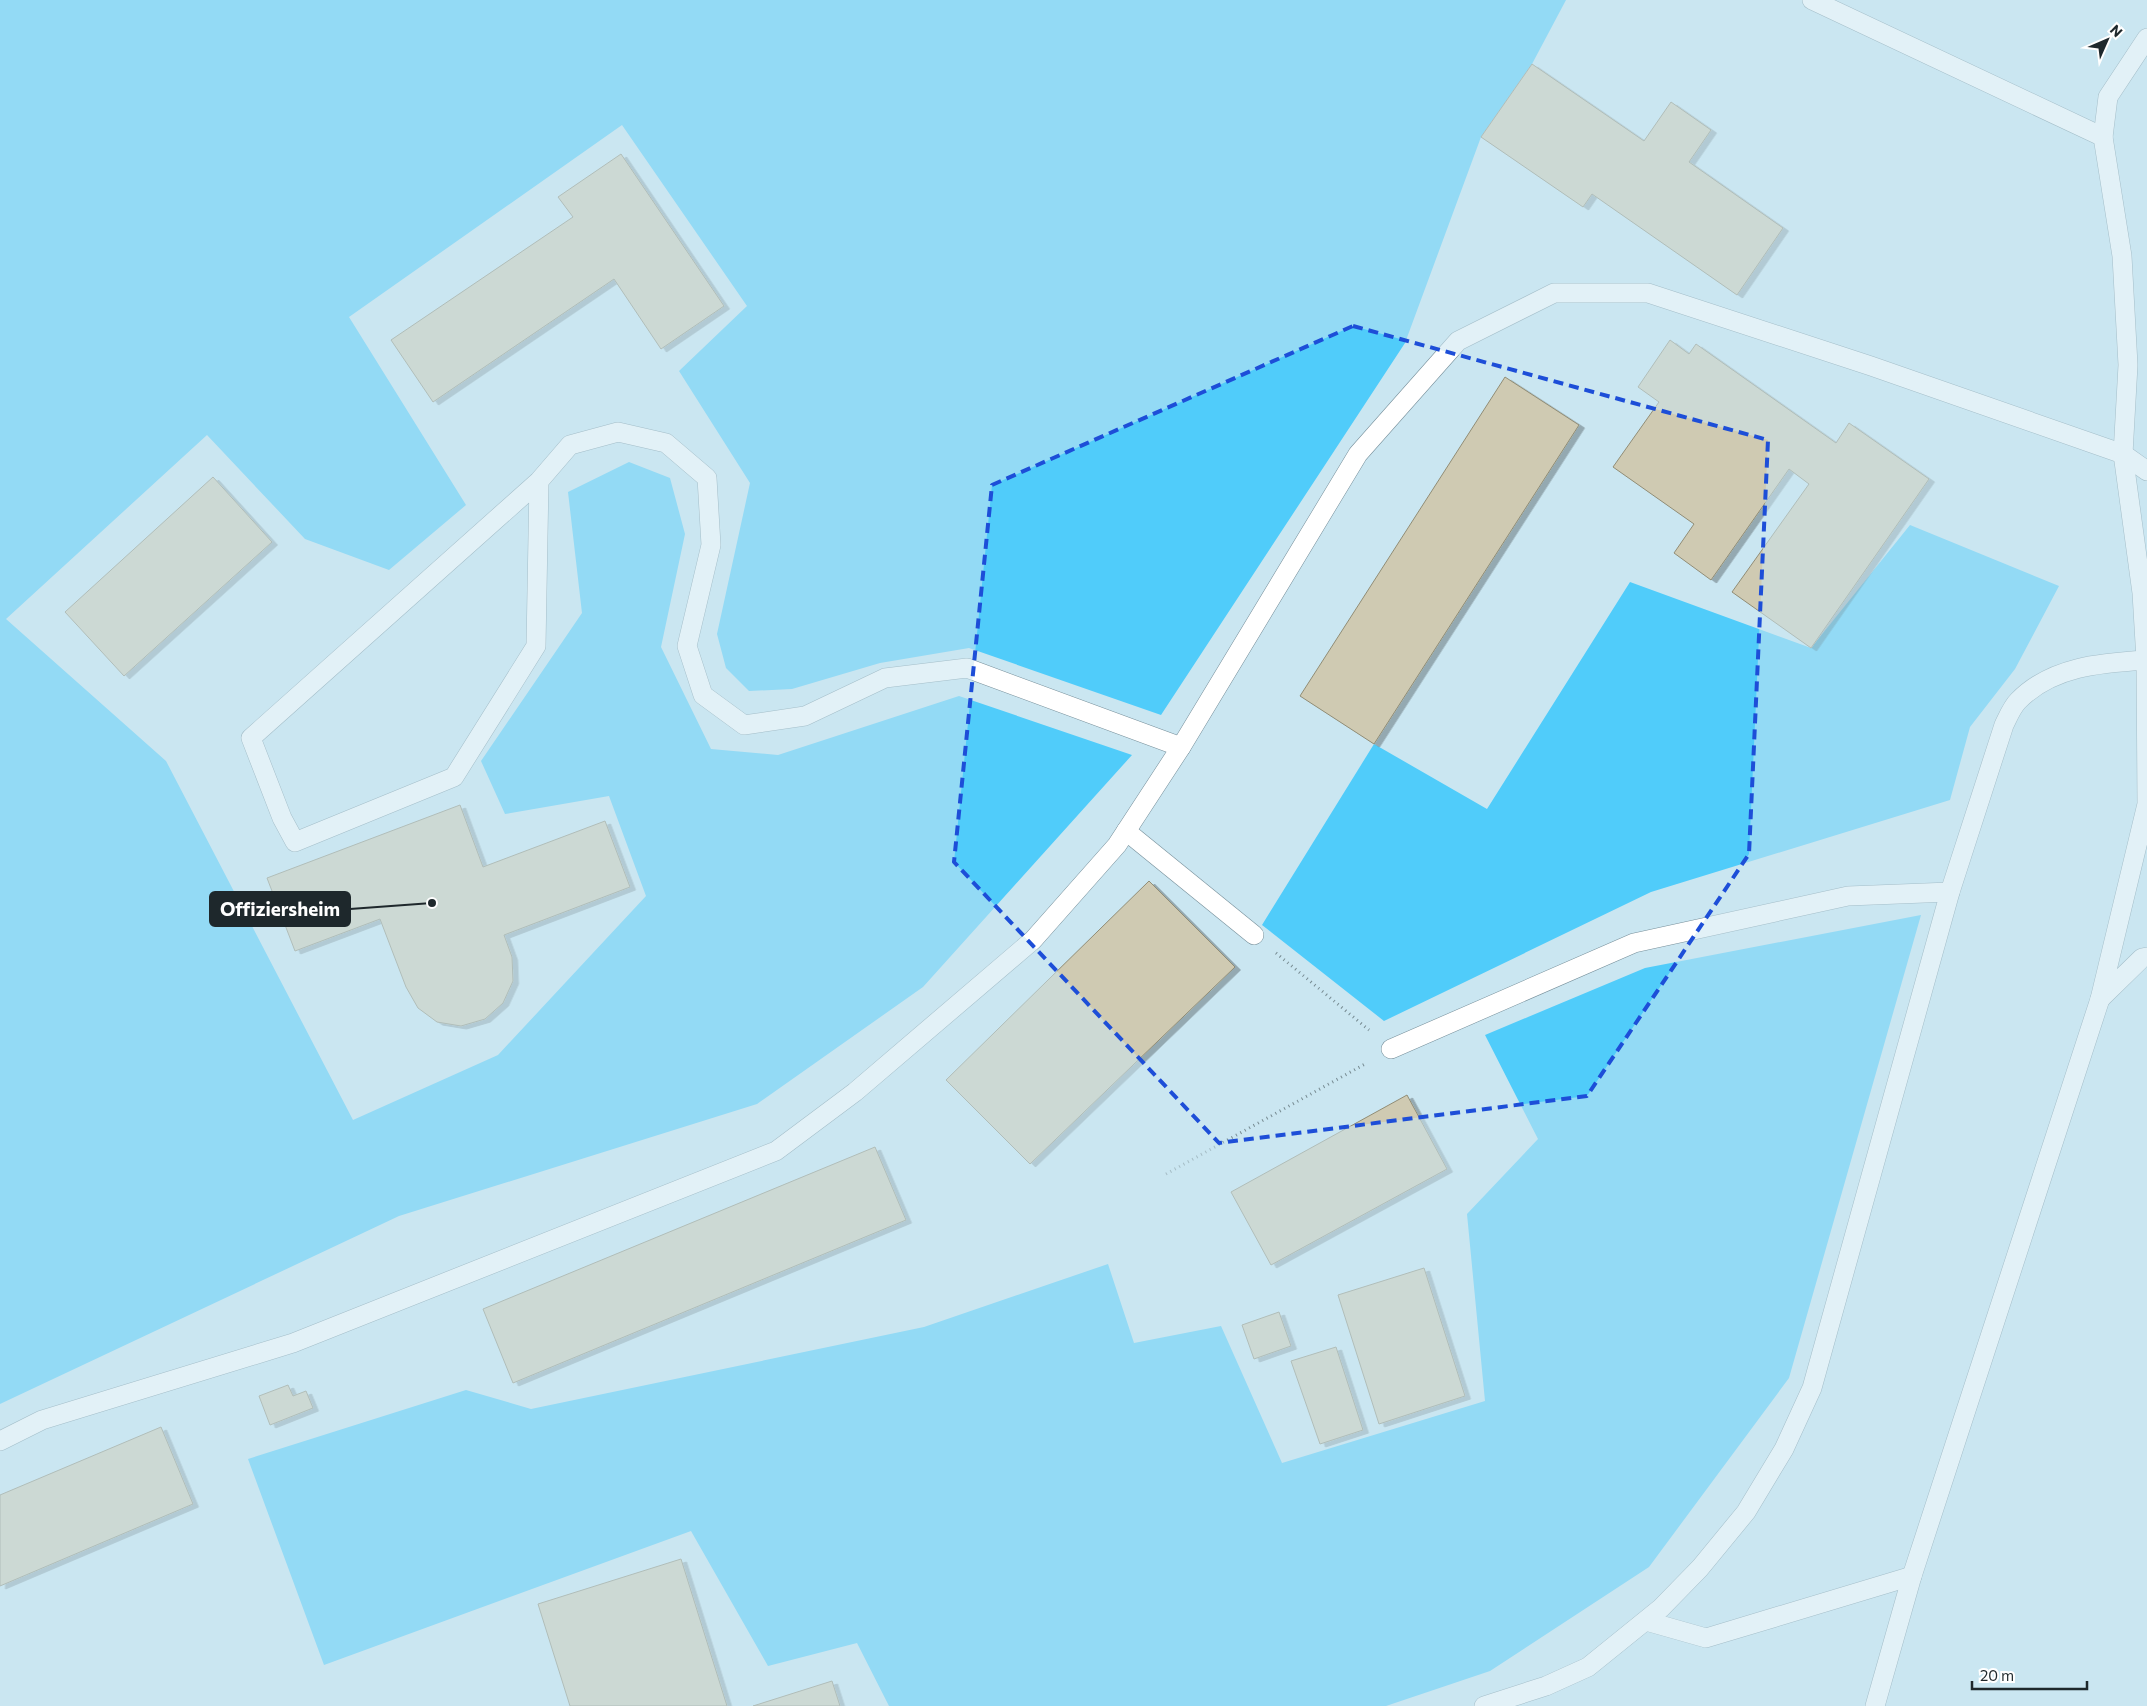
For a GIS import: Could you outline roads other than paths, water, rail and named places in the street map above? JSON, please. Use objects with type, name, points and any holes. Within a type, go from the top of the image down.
[{"type":"lane","points":[[1812,0],[2103,137]]},
{"type":"lane","points":[[1875,1706],[1912,1576],[2100,999],[2147,805],[2147,660],[2137,550],[2123,454],[2128,365],[2122,256],[2103,137],[2108,97],[2147,38]]},
{"type":"lane","points":[[0,1441],[42,1420],[293,1343],[776,1151],[855,1092],[1033,940],[1117,845],[1181,747],[1358,454],[1458,341],[1554,293],[1648,293],[1872,366],[2123,454],[2147,471]]},
{"type":"lane","points":[[539,482],[539,578],[536,646],[454,777],[295,842],[282,818],[251,738],[539,482],[570,445],[618,432],[666,444],[707,478],[711,544],[687,646],[703,695],[744,724],[805,716],[885,678],[967,668],[1181,747]]},
{"type":"lane","points":[[1484,1706],[1546,1686],[1588,1667],[1646,1621],[1700,1568],[1746,1512],[1784,1449],[1812,1388],[1950,892],[2004,725],[2016,702],[2057,674],[2089,665],[2147,660]]},
{"type":"lane","points":[[1126,831],[1254,935]]},
{"type":"lane","points":[[1391,1049],[1634,943],[1848,896],[1950,892]]},
{"type":"lane","points":[[2100,999],[2142,958],[2147,957]]},
{"type":"lane","points":[[1646,1621],[1706,1638],[1912,1576]]},
{"type":"place","name":"Offiziersheim","points":[[432,903]]}]
